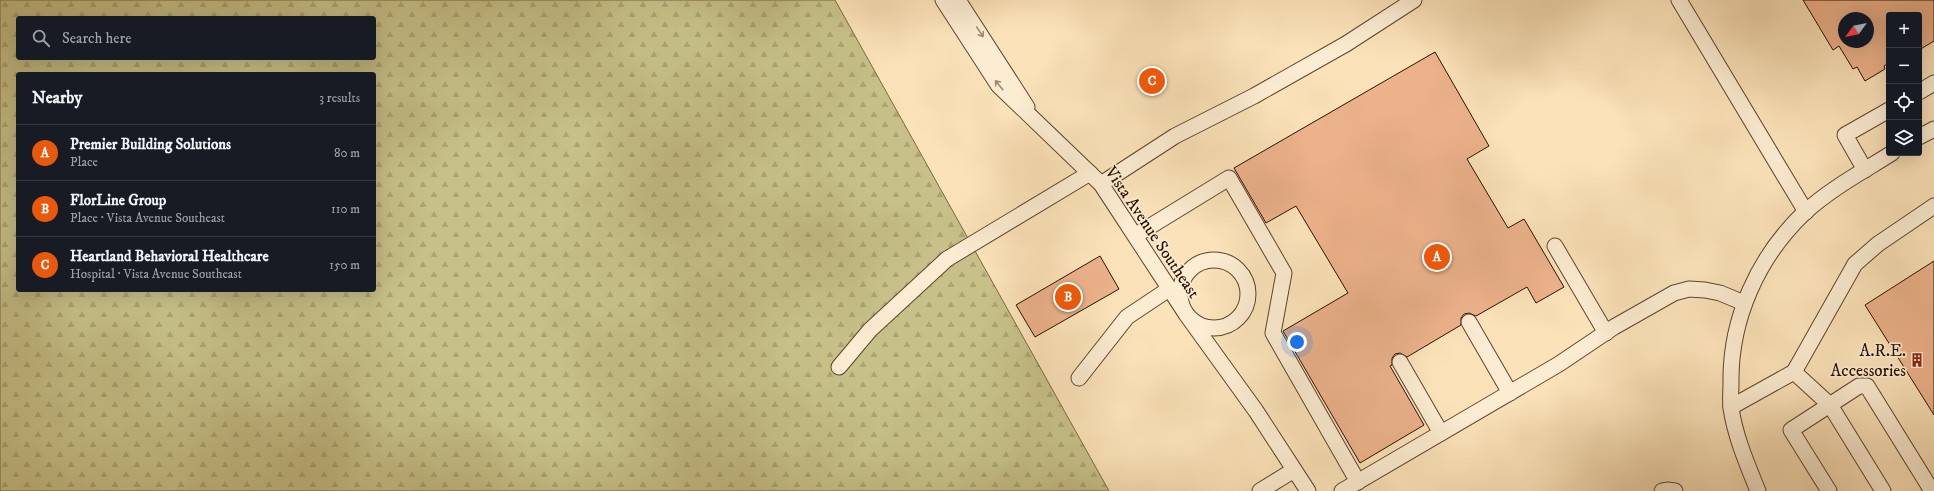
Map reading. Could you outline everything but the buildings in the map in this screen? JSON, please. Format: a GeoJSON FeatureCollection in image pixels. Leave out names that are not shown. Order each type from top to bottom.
{"type":"FeatureCollection","features":[{"type":"Feature","properties":{"kind":"street","name":"Vista Avenue Southeast"},"geometry":{"type":"LineString","coordinates":[[943,0],[998,85],[1101,184],[1136,235],[1169,289],[1256,412],[1308,491]]}},
{"type":"Feature","properties":{"kind":"street","name":"Vista Avenue Southeast"},"geometry":{"type":"LineString","coordinates":[[958,0],[1037,122]]}},
{"type":"Feature","properties":{"kind":"street"},"geometry":{"type":"LineString","coordinates":[[1101,184],[1175,136],[1254,96],[1346,44],[1414,0]]}},
{"type":"Feature","properties":{"kind":"street"},"geometry":{"type":"LineString","coordinates":[[1679,0],[1806,212]]}},
{"type":"Feature","properties":{"kind":"street"},"geometry":{"type":"LineString","coordinates":[[1922,90],[1934,83]]}},
{"type":"Feature","properties":{"kind":"street"},"geometry":{"type":"LineString","coordinates":[[1865,170],[1845,135],[1886,112]]}},
{"type":"Feature","properties":{"kind":"street"},"geometry":{"type":"LineString","coordinates":[[1922,135],[1934,129]]}},
{"type":"Feature","properties":{"kind":"street"},"geometry":{"type":"LineString","coordinates":[[1758,491],[1742,450],[1731,406],[1733,351],[1736,331],[1744,303],[1767,257],[1791,226],[1821,199],[1887,156]]}},
{"type":"Feature","properties":{"kind":"street"},"geometry":{"type":"LineString","coordinates":[[838,368],[870,330],[947,259],[1090,173]]}},
{"type":"Feature","properties":{"kind":"street"},"geometry":{"type":"LineString","coordinates":[[1136,235],[1229,178],[1284,274],[1273,333],[1358,482]]}},
{"type":"Feature","properties":{"kind":"street"},"geometry":{"type":"LineString","coordinates":[[1731,406],[1794,372],[1855,264],[1878,244],[1934,206]]}},
{"type":"Feature","properties":{"kind":"street"},"geometry":{"type":"LineString","coordinates":[[1555,246],[1606,333]]}},
{"type":"Feature","properties":{"kind":"street","name":"Vista Avenue Southeast"},"geometry":{"type":"LineString","coordinates":[[1209,260],[1220,260],[1231,265],[1240,272],[1246,282],[1248,292],[1247,304],[1242,314],[1235,321],[1225,327],[1203,327],[1193,322],[1186,314],[1181,303],[1180,292],[1182,281],[1188,271],[1198,264],[1209,260]]}},
{"type":"Feature","properties":{"kind":"street"},"geometry":{"type":"LineString","coordinates":[[1079,378],[1126,317],[1169,289]]}},
{"type":"Feature","properties":{"kind":"street"},"geometry":{"type":"LineString","coordinates":[[1342,491],[1560,364],[1606,333],[1660,300],[1681,291],[1697,289],[1712,291],[1744,303]]}},
{"type":"Feature","properties":{"kind":"street"},"geometry":{"type":"LineString","coordinates":[[1469,322],[1510,393]]}},
{"type":"Feature","properties":{"kind":"street"},"geometry":{"type":"LineString","coordinates":[[1400,362],[1441,434]]}},
{"type":"Feature","properties":{"kind":"street"},"geometry":{"type":"LineString","coordinates":[[1794,372],[1830,405],[1883,491]]}},
{"type":"Feature","properties":{"kind":"street"},"geometry":{"type":"LineString","coordinates":[[1829,491],[1791,430],[1859,386],[1867,386],[1932,491]]}},
{"type":"Feature","properties":{"kind":"street"},"geometry":{"type":"LineString","coordinates":[[1260,491],[1294,470]]}},
{"type":"Feature","properties":{"kind":"street"},"geometry":{"type":"LineString","coordinates":[[1662,491],[1675,491]]}},
{"type":"Feature","properties":{"kind":"green space"},"geometry":{"type":"Polygon","coordinates":[[[0,0],[835,0],[1109,491],[0,491],[0,0]]]}},
{"type":"Feature","properties":{"kind":"place","name":"Heartland Behavioral Healthcare"},"geometry":{"type":"Point","coordinates":[1152,81]}},
{"type":"Feature","properties":{"kind":"place","name":"Premier Building Solutions"},"geometry":{"type":"Point","coordinates":[1437,257]}},
{"type":"Feature","properties":{"kind":"place","name":"FlorLine Group"},"geometry":{"type":"Point","coordinates":[1068,297]}},
{"type":"Feature","properties":{"kind":"place","name":"A.R.E. Accessories"},"geometry":{"type":"Point","coordinates":[1917,360]}}]}
